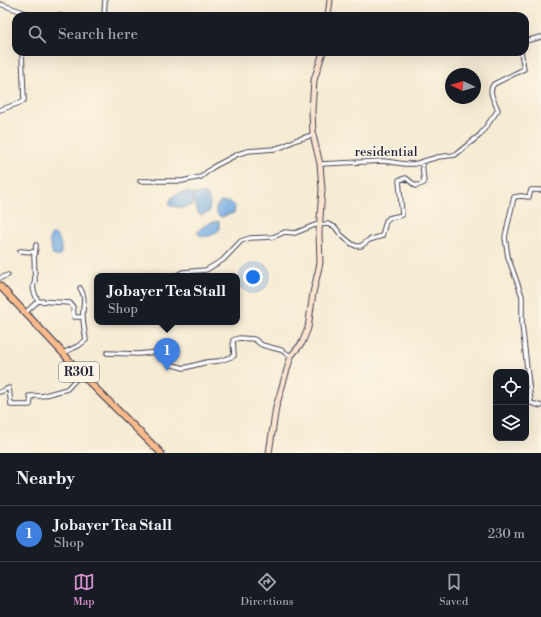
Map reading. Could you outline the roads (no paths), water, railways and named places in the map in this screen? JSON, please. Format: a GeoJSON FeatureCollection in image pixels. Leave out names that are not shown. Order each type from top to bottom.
{"type":"FeatureCollection","features":[{"type":"Feature","properties":{"kind":"main road","name":"R301"},"geometry":{"type":"LineString","coordinates":[[0,286],[81,374],[162,453]]}},
{"type":"Feature","properties":{"kind":"street"},"geometry":{"type":"LineString","coordinates":[[104,12],[105,0]]}},
{"type":"Feature","properties":{"kind":"street"},"geometry":{"type":"LineString","coordinates":[[328,12],[330,0]]}},
{"type":"Feature","properties":{"kind":"street"},"geometry":{"type":"LineString","coordinates":[[0,4],[23,12]]}},
{"type":"Feature","properties":{"kind":"street"},"geometry":{"type":"LineString","coordinates":[[529,40],[541,37]]}},
{"type":"Feature","properties":{"kind":"street"},"geometry":{"type":"LineString","coordinates":[[0,110],[24,100],[22,56]]}},
{"type":"Feature","properties":{"kind":"street"},"geometry":{"type":"LineString","coordinates":[[269,453],[276,408],[291,356],[302,343],[308,328],[313,293],[320,263],[322,189],[320,164],[313,135],[312,112],[314,80],[322,56]]}},
{"type":"Feature","properties":{"kind":"street","name":"residential"},"geometry":{"type":"LineString","coordinates":[[320,164],[384,161],[405,164],[455,155],[480,135],[498,110],[490,92],[491,87],[524,69],[522,56]]}},
{"type":"Feature","properties":{"kind":"street"},"geometry":{"type":"LineString","coordinates":[[140,182],[182,181],[201,177],[213,167],[238,154],[248,151],[274,149],[313,135]]}},
{"type":"Feature","properties":{"kind":"street"},"geometry":{"type":"LineString","coordinates":[[181,273],[206,270],[223,260],[241,241],[250,238],[273,237],[281,234],[295,233],[310,226],[328,224],[334,227],[352,244],[361,246],[369,240],[382,236],[386,221],[389,218],[402,215],[399,180],[406,178],[416,186],[424,183],[422,162]]}},
{"type":"Feature","properties":{"kind":"street"},"geometry":{"type":"LineString","coordinates":[[541,190],[531,190],[529,197],[514,197],[505,237],[508,257],[522,296],[522,324],[531,403],[541,406]]}},
{"type":"Feature","properties":{"kind":"street"},"geometry":{"type":"LineString","coordinates":[[36,245],[35,281],[33,284],[33,289],[38,301]]}},
{"type":"Feature","properties":{"kind":"street"},"geometry":{"type":"LineString","coordinates":[[20,251],[33,252],[35,256]]}},
{"type":"Feature","properties":{"kind":"street"},"geometry":{"type":"LineString","coordinates":[[0,278],[8,275]]}},
{"type":"Feature","properties":{"kind":"street"},"geometry":{"type":"LineString","coordinates":[[63,353],[78,346],[86,340],[82,317],[84,304],[83,293],[80,288]]}},
{"type":"Feature","properties":{"kind":"street"},"geometry":{"type":"LineString","coordinates":[[25,313],[38,301],[70,303],[73,307],[74,317],[82,317]]}},
{"type":"Feature","properties":{"kind":"street"},"geometry":{"type":"LineString","coordinates":[[107,353],[138,354],[169,351],[169,364],[184,368],[207,362],[219,361],[234,356],[233,340],[238,338],[254,340],[262,345],[281,350],[291,356]]}},
{"type":"Feature","properties":{"kind":"street"},"geometry":{"type":"LineString","coordinates":[[0,392],[9,388],[11,405],[30,405],[30,397],[67,390],[81,374]]}},
{"type":"Feature","properties":{"kind":"water"},"geometry":{"type":"Polygon","coordinates":[[[184,192],[190,192],[193,196],[194,194],[201,193],[207,195],[210,202],[209,212],[202,215],[198,213],[193,197],[193,205],[182,208],[170,206],[171,198],[184,192]]]}},
{"type":"Feature","properties":{"kind":"water"},"geometry":{"type":"Polygon","coordinates":[[[221,202],[229,202],[232,204],[235,207],[234,213],[221,217],[219,216],[216,212],[216,208],[221,202]]]}},
{"type":"Feature","properties":{"kind":"water"},"geometry":{"type":"Polygon","coordinates":[[[219,221],[219,230],[214,234],[205,237],[197,233],[206,225],[219,221]]]}},
{"type":"Feature","properties":{"kind":"water"},"geometry":{"type":"Polygon","coordinates":[[[53,234],[59,239],[61,245],[61,254],[58,257],[53,255],[49,241],[53,234]]]}},
{"type":"Feature","properties":{"kind":"place","name":"Jobayer Tea Stall"},"geometry":{"type":"Point","coordinates":[167,371]}}]}
